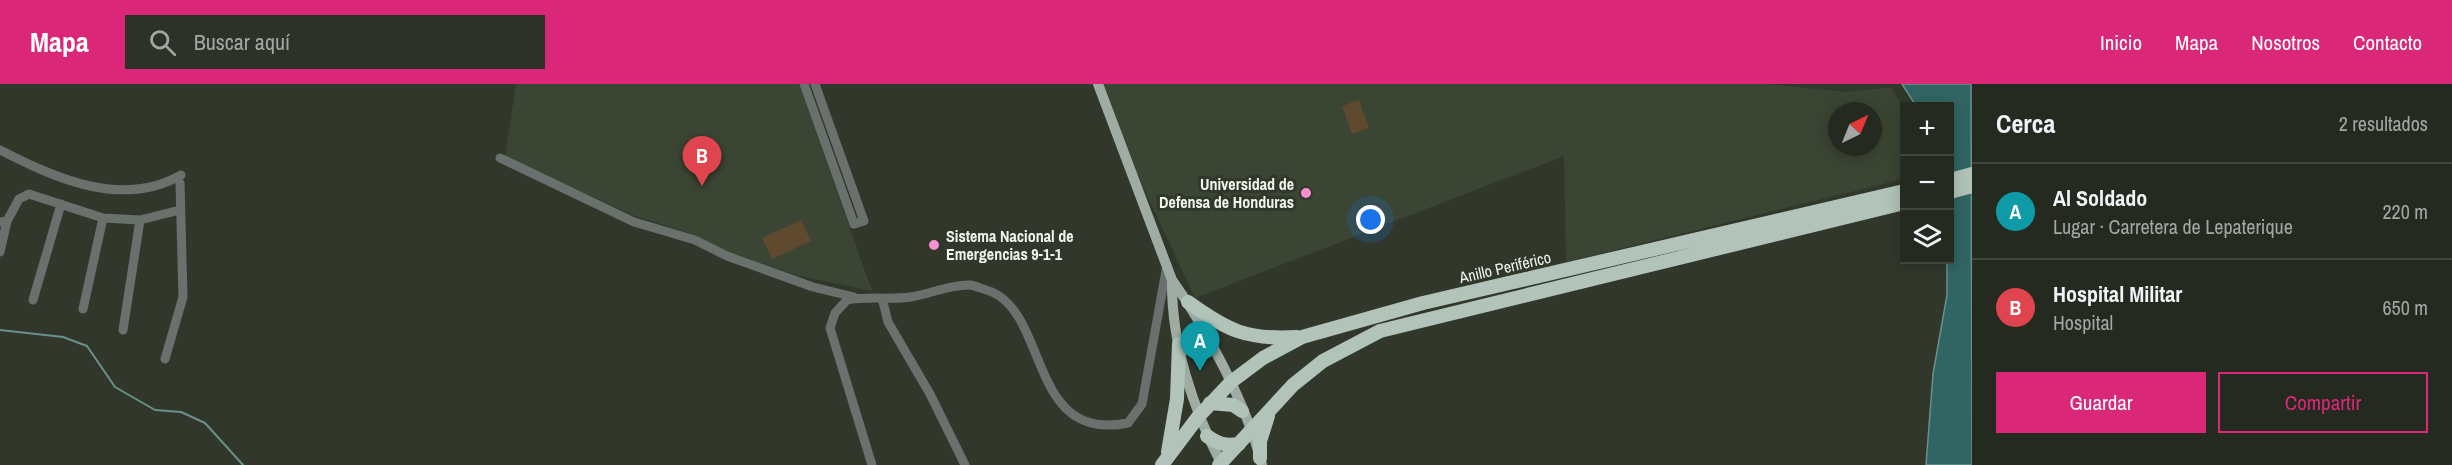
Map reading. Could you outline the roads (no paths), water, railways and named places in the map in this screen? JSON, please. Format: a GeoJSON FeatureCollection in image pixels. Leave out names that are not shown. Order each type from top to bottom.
{"type":"FeatureCollection","features":[{"type":"Feature","properties":{"kind":"highway"},"geometry":{"type":"LineString","coordinates":[[1954,179],[1972,174]]}},
{"type":"Feature","properties":{"kind":"highway"},"geometry":{"type":"LineString","coordinates":[[1954,191],[1972,186]]}},
{"type":"Feature","properties":{"kind":"highway","name":"Anillo Periférico"},"geometry":{"type":"LineString","coordinates":[[1164,461],[1198,417],[1231,382],[1263,358],[1302,337],[1413,306],[1899,198]]}},
{"type":"Feature","properties":{"kind":"highway","name":"Anillo Periférico"},"geometry":{"type":"LineString","coordinates":[[1220,464],[1293,386],[1323,361],[1380,331],[1899,198]]}},
{"type":"Feature","properties":{"kind":"highway"},"geometry":{"type":"LineString","coordinates":[[1188,302],[1208,317],[1236,331],[1263,339],[1302,337]]}},
{"type":"Feature","properties":{"kind":"highway"},"geometry":{"type":"LineString","coordinates":[[1164,461],[1177,399],[1179,344]]}},
{"type":"Feature","properties":{"kind":"highway"},"geometry":{"type":"LineString","coordinates":[[1210,403],[1222,402],[1242,411]]}},
{"type":"Feature","properties":{"kind":"highway"},"geometry":{"type":"LineString","coordinates":[[1261,461],[1262,432],[1274,406]]}},
{"type":"Feature","properties":{"kind":"highway"},"geometry":{"type":"LineString","coordinates":[[1207,436],[1216,443],[1228,446],[1239,444]]}},
{"type":"Feature","properties":{"kind":"main road"},"geometry":{"type":"LineString","coordinates":[[1098,84],[1172,280],[1188,302],[1231,382],[1261,461]]}},
{"type":"Feature","properties":{"kind":"main road"},"geometry":{"type":"LineString","coordinates":[[1172,280],[1172,301],[1179,344],[1198,417],[1220,464]]}},
{"type":"Feature","properties":{"kind":"street"},"geometry":{"type":"LineString","coordinates":[[804,84],[854,224],[864,220],[815,84]]}},
{"type":"Feature","properties":{"kind":"street"},"geometry":{"type":"LineString","coordinates":[[0,150],[68,180],[120,192],[180,179],[183,297],[165,359]]}},
{"type":"Feature","properties":{"kind":"street"},"geometry":{"type":"LineString","coordinates":[[500,158],[634,222],[695,240],[727,256],[813,287],[860,298]]}},
{"type":"Feature","properties":{"kind":"street"},"geometry":{"type":"LineString","coordinates":[[0,252],[4,221],[19,199],[29,194],[103,218],[140,220],[180,210]]}},
{"type":"Feature","properties":{"kind":"street"},"geometry":{"type":"LineString","coordinates":[[33,300],[61,204]]}},
{"type":"Feature","properties":{"kind":"street"},"geometry":{"type":"LineString","coordinates":[[83,309],[103,218]]}},
{"type":"Feature","properties":{"kind":"street"},"geometry":{"type":"LineString","coordinates":[[123,330],[140,220]]}},
{"type":"Feature","properties":{"kind":"street"},"geometry":{"type":"LineString","coordinates":[[872,465],[830,328],[832,318],[847,300],[910,297],[972,285],[994,293],[1016,314],[1064,409],[1092,422],[1118,425],[1128,423],[1142,404],[1167,265]]}},
{"type":"Feature","properties":{"kind":"street"},"geometry":{"type":"LineString","coordinates":[[860,298],[838,316],[835,327],[879,465]]}},
{"type":"Feature","properties":{"kind":"street"},"geometry":{"type":"LineString","coordinates":[[882,298],[888,322],[930,394],[965,465]]}},
{"type":"Feature","properties":{"kind":"water"},"geometry":{"type":"Polygon","coordinates":[[[1902,84],[1971,84],[1972,465],[1926,465],[1933,374],[1947,295],[1947,264],[1954,264],[1954,102],[1913,102],[1902,84]]]}},
{"type":"Feature","properties":{"kind":"waterway"},"geometry":{"type":"LineString","coordinates":[[0,330],[63,337],[87,346],[115,387],[155,410],[181,412],[205,423],[243,465]]}},
{"type":"Feature","properties":{"kind":"place","name":"Hospital Militar"},"geometry":{"type":"Point","coordinates":[702,186]}},
{"type":"Feature","properties":{"kind":"place","name":"Universidad de Defensa de Honduras"},"geometry":{"type":"Point","coordinates":[1306,193]}},
{"type":"Feature","properties":{"kind":"place","name":"Sistema Nacional de Emergencias 9-1-1"},"geometry":{"type":"Point","coordinates":[934,245]}},
{"type":"Feature","properties":{"kind":"place","name":"Al Soldado"},"geometry":{"type":"Point","coordinates":[1200,371]}}]}
